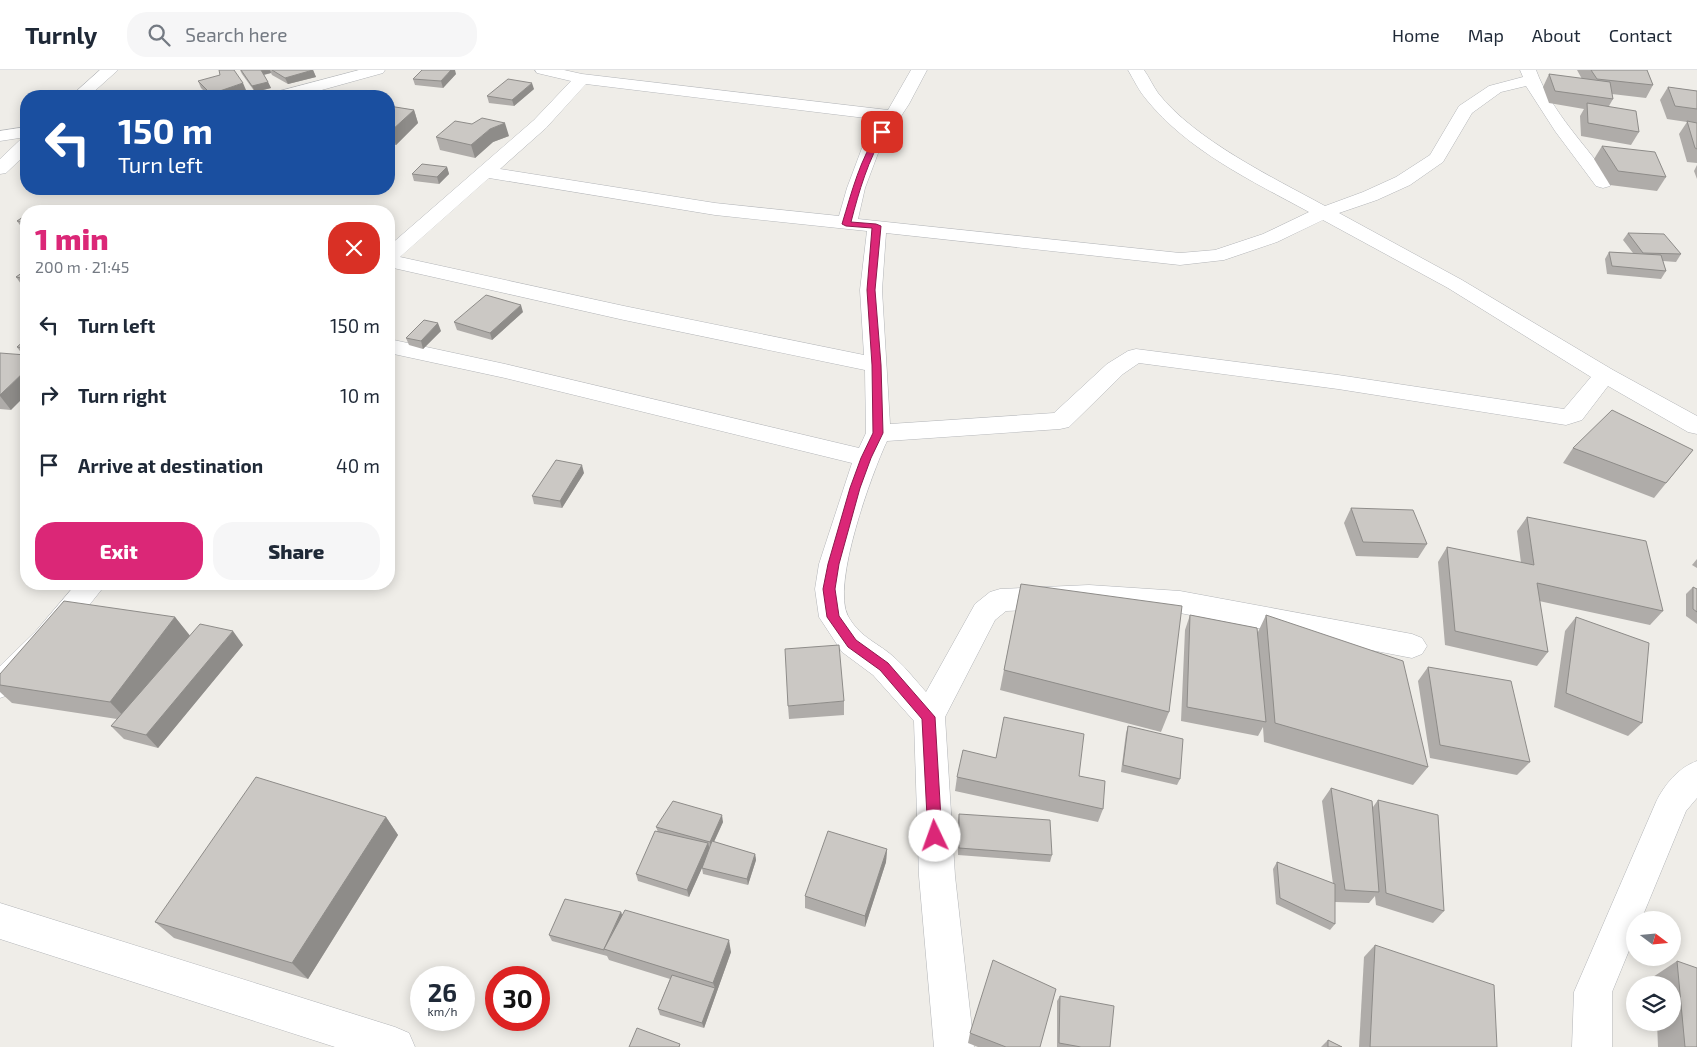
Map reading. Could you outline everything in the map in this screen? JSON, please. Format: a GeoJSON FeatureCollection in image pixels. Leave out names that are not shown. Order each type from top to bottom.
{"type":"FeatureCollection","features":[{"type":"Feature","properties":{"kind":"street"},"geometry":{"type":"LineString","coordinates":[[86,90],[110,70]]}},
{"type":"Feature","properties":{"kind":"street"},"geometry":{"type":"LineString","coordinates":[[304,90],[378,70]]}},
{"type":"Feature","properties":{"kind":"street"},"geometry":{"type":"LineString","coordinates":[[543,70],[582,79],[892,116]]}},
{"type":"Feature","properties":{"kind":"street"},"geometry":{"type":"LineString","coordinates":[[846,224],[856,188],[871,148],[901,104],[919,70]]}},
{"type":"Feature","properties":{"kind":"street"},"geometry":{"type":"LineString","coordinates":[[1136,70],[1152,96],[1174,118],[1204,143],[1249,172],[1455,284],[1605,375],[1697,426]]}},
{"type":"Feature","properties":{"kind":"street"},"geometry":{"type":"LineString","coordinates":[[485,172],[715,209],[1180,259],[1217,256],[1270,238],[1325,212],[1403,182],[1437,158],[1465,110],[1495,89],[1529,75],[1550,112],[1602,182]]}},
{"type":"Feature","properties":{"kind":"street"},"geometry":{"type":"LineString","coordinates":[[395,251],[540,124],[582,79]]}},
{"type":"Feature","properties":{"kind":"street"},"geometry":{"type":"LineString","coordinates":[[0,136],[20,133]]}},
{"type":"Feature","properties":{"kind":"street"},"geometry":{"type":"LineString","coordinates":[[6,174],[20,153]]}},
{"type":"Feature","properties":{"kind":"street"},"geometry":{"type":"LineString","coordinates":[[876,226],[871,290],[876,365],[872,445],[855,488],[829,589],[833,617],[852,644],[884,666],[929,717]]}},
{"type":"Feature","properties":{"kind":"street"},"geometry":{"type":"LineString","coordinates":[[395,263],[876,365]]}},
{"type":"Feature","properties":{"kind":"street"},"geometry":{"type":"LineString","coordinates":[[395,347],[872,445],[1060,421],[1072,413],[1124,361],[1136,356],[1338,382],[1566,417],[1573,414],[1605,375]]}},
{"type":"Feature","properties":{"kind":"street"},"geometry":{"type":"LineString","coordinates":[[0,685],[45,640],[87,590]]}},
{"type":"Feature","properties":{"kind":"street"},"geometry":{"type":"LineString","coordinates":[[954,1047],[937,876],[929,717],[985,612],[1000,600],[1089,596],[1180,602],[1412,646]]}},
{"type":"Feature","properties":{"kind":"street"},"geometry":{"type":"LineString","coordinates":[[1592,1047],[1593,992],[1673,802],[1697,775]]}},
{"type":"Feature","properties":{"kind":"street"},"geometry":{"type":"LineString","coordinates":[[0,921],[395,1047]]}},
{"type":"Feature","properties":{"kind":"building"},"geometry":{"type":"Polygon","coordinates":[[[219,70],[234,70],[243,83],[223,90],[207,90],[198,81],[220,75],[219,70]]]}},
{"type":"Feature","properties":{"kind":"building"},"geometry":{"type":"Polygon","coordinates":[[[241,70],[261,70],[268,82],[252,86],[241,70]]]}},
{"type":"Feature","properties":{"kind":"building"},"geometry":{"type":"Polygon","coordinates":[[[272,70],[313,70],[285,78],[272,70]]]}},
{"type":"Feature","properties":{"kind":"building"},"geometry":{"type":"Polygon","coordinates":[[[422,70],[451,70],[441,81],[413,79],[422,70]]]}},
{"type":"Feature","properties":{"kind":"building"},"geometry":{"type":"Polygon","coordinates":[[[1591,70],[1647,70],[1653,85],[1597,79],[1591,70]]]}},
{"type":"Feature","properties":{"kind":"building"},"geometry":{"type":"Polygon","coordinates":[[[1549,74],[1610,82],[1613,99],[1555,91],[1549,74]]]}},
{"type":"Feature","properties":{"kind":"building"},"geometry":{"type":"Polygon","coordinates":[[[508,79],[532,83],[512,100],[487,96],[508,79]]]}},
{"type":"Feature","properties":{"kind":"building"},"geometry":{"type":"Polygon","coordinates":[[[1668,87],[1697,91],[1697,109],[1675,106],[1668,87]]]}},
{"type":"Feature","properties":{"kind":"building"},"geometry":{"type":"Polygon","coordinates":[[[1587,103],[1636,111],[1639,132],[1588,123],[1587,103]]]}},
{"type":"Feature","properties":{"kind":"building"},"geometry":{"type":"Polygon","coordinates":[[[395,107],[414,110],[395,127],[395,107]]]}},
{"type":"Feature","properties":{"kind":"building"},"geometry":{"type":"Polygon","coordinates":[[[482,118],[505,123],[490,129],[471,145],[436,137],[455,121],[472,124],[482,118]]]}},
{"type":"Feature","properties":{"kind":"building"},"geometry":{"type":"Polygon","coordinates":[[[1687,121],[1697,123],[1697,149],[1695,148],[1687,121]]]}},
{"type":"Feature","properties":{"kind":"building"},"geometry":{"type":"Polygon","coordinates":[[[1602,146],[1655,152],[1666,177],[1618,171],[1602,146]]]}},
{"type":"Feature","properties":{"kind":"building"},"geometry":{"type":"Polygon","coordinates":[[[422,164],[447,167],[437,177],[412,174],[422,164]]]}},
{"type":"Feature","properties":{"kind":"building"},"geometry":{"type":"Polygon","coordinates":[[[1628,233],[1664,234],[1681,254],[1643,253],[1628,233]]]}},
{"type":"Feature","properties":{"kind":"building"},"geometry":{"type":"Polygon","coordinates":[[[1609,252],[1661,255],[1666,271],[1612,266],[1609,252]]]}},
{"type":"Feature","properties":{"kind":"building"},"geometry":{"type":"Polygon","coordinates":[[[486,295],[521,305],[490,333],[454,322],[486,295]]]}},
{"type":"Feature","properties":{"kind":"building"},"geometry":{"type":"Polygon","coordinates":[[[424,320],[438,323],[421,341],[406,338],[424,320]]]}},
{"type":"Feature","properties":{"kind":"building"},"geometry":{"type":"Polygon","coordinates":[[[0,353],[20,355],[20,376],[0,395],[0,353]]]}},
{"type":"Feature","properties":{"kind":"building"},"geometry":{"type":"Polygon","coordinates":[[[1612,410],[1693,450],[1666,483],[1573,448],[1612,410]]]}},
{"type":"Feature","properties":{"kind":"building"},"geometry":{"type":"Polygon","coordinates":[[[556,460],[582,465],[560,501],[532,496],[556,460]]]}},
{"type":"Feature","properties":{"kind":"building"},"geometry":{"type":"Polygon","coordinates":[[[1351,508],[1413,510],[1427,544],[1363,542],[1351,508]]]}},
{"type":"Feature","properties":{"kind":"building"},"geometry":{"type":"Polygon","coordinates":[[[1527,517],[1646,541],[1663,611],[1537,583],[1548,652],[1455,631],[1447,547],[1534,565],[1527,517]]]}},
{"type":"Feature","properties":{"kind":"building"},"geometry":{"type":"Polygon","coordinates":[[[1021,584],[1182,606],[1169,712],[1004,670],[1021,584]]]}},
{"type":"Feature","properties":{"kind":"building"},"geometry":{"type":"Polygon","coordinates":[[[1693,587],[1697,589],[1697,612],[1693,609],[1693,587]]]}},
{"type":"Feature","properties":{"kind":"building"},"geometry":{"type":"Polygon","coordinates":[[[64,601],[175,617],[110,702],[0,685],[0,674],[64,601]]]}},
{"type":"Feature","properties":{"kind":"building"},"geometry":{"type":"Polygon","coordinates":[[[1190,615],[1257,628],[1266,722],[1187,707],[1190,615]]]}},
{"type":"Feature","properties":{"kind":"building"},"geometry":{"type":"Polygon","coordinates":[[[1266,615],[1403,661],[1428,767],[1275,723],[1266,615]]]}},
{"type":"Feature","properties":{"kind":"building"},"geometry":{"type":"Polygon","coordinates":[[[1576,617],[1649,643],[1642,723],[1566,693],[1576,617]]]}},
{"type":"Feature","properties":{"kind":"building"},"geometry":{"type":"Polygon","coordinates":[[[200,624],[233,631],[146,735],[111,726],[200,624]]]}},
{"type":"Feature","properties":{"kind":"building"},"geometry":{"type":"Polygon","coordinates":[[[839,645],[844,701],[788,706],[785,649],[839,645]]]}},
{"type":"Feature","properties":{"kind":"building"},"geometry":{"type":"Polygon","coordinates":[[[1428,667],[1511,681],[1530,762],[1440,745],[1428,667]]]}},
{"type":"Feature","properties":{"kind":"building"},"geometry":{"type":"Polygon","coordinates":[[[1004,717],[1084,734],[1079,776],[1105,781],[1103,809],[957,777],[963,750],[996,758],[1004,717]]]}},
{"type":"Feature","properties":{"kind":"building"},"geometry":{"type":"Polygon","coordinates":[[[1128,726],[1183,739],[1180,779],[1123,765],[1128,726]]]}},
{"type":"Feature","properties":{"kind":"building"},"geometry":{"type":"Polygon","coordinates":[[[256,777],[386,817],[292,963],[155,922],[256,777]]]}},
{"type":"Feature","properties":{"kind":"building"},"geometry":{"type":"Polygon","coordinates":[[[1331,788],[1372,801],[1379,892],[1345,890],[1331,788]]]}},
{"type":"Feature","properties":{"kind":"building"},"geometry":{"type":"Polygon","coordinates":[[[1378,800],[1438,815],[1444,911],[1386,893],[1378,800]]]}},
{"type":"Feature","properties":{"kind":"building"},"geometry":{"type":"Polygon","coordinates":[[[673,801],[722,815],[710,842],[656,827],[673,801]]]}},
{"type":"Feature","properties":{"kind":"building"},"geometry":{"type":"Polygon","coordinates":[[[959,814],[1050,820],[1052,855],[959,848],[959,814]]]}},
{"type":"Feature","properties":{"kind":"building"},"geometry":{"type":"Polygon","coordinates":[[[655,831],[708,843],[687,890],[636,874],[655,831]]]}},
{"type":"Feature","properties":{"kind":"building"},"geometry":{"type":"Polygon","coordinates":[[[828,831],[887,849],[865,916],[805,896],[828,831]]]}},
{"type":"Feature","properties":{"kind":"building"},"geometry":{"type":"Polygon","coordinates":[[[712,841],[755,854],[747,879],[702,868],[712,841]]]}},
{"type":"Feature","properties":{"kind":"building"},"geometry":{"type":"Polygon","coordinates":[[[1277,862],[1335,884],[1335,924],[1280,898],[1277,862]]]}},
{"type":"Feature","properties":{"kind":"building"},"geometry":{"type":"Polygon","coordinates":[[[565,899],[621,912],[604,950],[549,935],[565,899]]]}},
{"type":"Feature","properties":{"kind":"building"},"geometry":{"type":"Polygon","coordinates":[[[625,910],[729,940],[713,983],[604,949],[625,910]]]}},
{"type":"Feature","properties":{"kind":"building"},"geometry":{"type":"Polygon","coordinates":[[[1375,945],[1494,985],[1497,1047],[1370,1047],[1375,945]]]}},
{"type":"Feature","properties":{"kind":"building"},"geometry":{"type":"Polygon","coordinates":[[[993,960],[1056,989],[1040,1047],[1006,1047],[970,1033],[993,960]]]}},
{"type":"Feature","properties":{"kind":"building"},"geometry":{"type":"Polygon","coordinates":[[[1681,962],[1697,968],[1697,1047],[1685,1047],[1681,1004],[1681,976],[1678,976],[1677,966],[1681,966],[1681,962]]]}},
{"type":"Feature","properties":{"kind":"building"},"geometry":{"type":"Polygon","coordinates":[[[672,975],[715,988],[702,1023],[658,1009],[672,975]]]}},
{"type":"Feature","properties":{"kind":"building"},"geometry":{"type":"Polygon","coordinates":[[[1060,996],[1114,1006],[1110,1047],[1081,1047],[1059,1043],[1060,996]]]}},
{"type":"Feature","properties":{"kind":"building"},"geometry":{"type":"Polygon","coordinates":[[[637,1028],[680,1044],[679,1047],[629,1047],[637,1028]]]}},
{"type":"Feature","properties":{"kind":"building"},"geometry":{"type":"Polygon","coordinates":[[[1328,1040],[1342,1047],[1328,1047],[1328,1040]]]}},
{"type":"Feature","properties":{"kind":"route"},"geometry":{"type":"LineString","coordinates":[[882,132],[871,148],[856,188],[846,224],[876,226],[871,290],[878,433],[855,488],[829,589],[833,617],[852,644],[884,666],[929,717],[935,836]]}}]}
